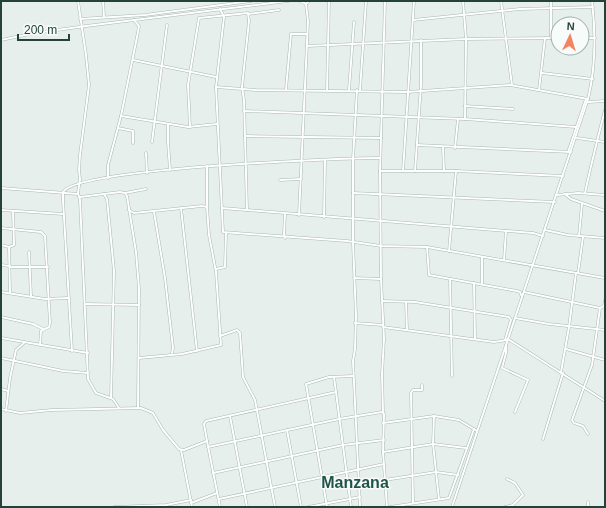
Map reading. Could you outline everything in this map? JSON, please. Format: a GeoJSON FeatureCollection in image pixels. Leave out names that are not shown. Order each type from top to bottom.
{"type":"FeatureCollection","features":[{"type":"Feature","properties":{"kind":"street"},"geometry":{"type":"LineString","coordinates":[[78,1],[89,85],[80,155],[79,195],[86,304],[89,383],[98,395],[111,398],[119,408]]}},
{"type":"Feature","properties":{"kind":"street"},"geometry":{"type":"LineString","coordinates":[[104,1],[104,17]]}},
{"type":"Feature","properties":{"kind":"street"},"geometry":{"type":"LineString","coordinates":[[80,19],[146,15],[233,2],[251,1]]}},
{"type":"Feature","properties":{"kind":"street"},"geometry":{"type":"LineString","coordinates":[[1,40],[82,27],[288,1]]}},
{"type":"Feature","properties":{"kind":"street"},"geometry":{"type":"LineString","coordinates":[[300,1],[306,4]]}},
{"type":"Feature","properties":{"kind":"street"},"geometry":{"type":"LineString","coordinates":[[306,4],[309,1]]}},
{"type":"Feature","properties":{"kind":"street"},"geometry":{"type":"LineString","coordinates":[[327,90],[329,1]]}},
{"type":"Feature","properties":{"kind":"street"},"geometry":{"type":"LineString","coordinates":[[360,507],[354,376],[355,323],[353,159],[366,1]]}},
{"type":"Feature","properties":{"kind":"street"},"geometry":{"type":"LineString","coordinates":[[385,1],[380,158],[380,222],[383,326],[383,452],[389,507],[449,498],[474,429]]}},
{"type":"Feature","properties":{"kind":"street"},"geometry":{"type":"LineString","coordinates":[[403,171],[414,1]]}},
{"type":"Feature","properties":{"kind":"street"},"geometry":{"type":"LineString","coordinates":[[463,1],[466,38],[465,119]]}},
{"type":"Feature","properties":{"kind":"street"},"geometry":{"type":"LineString","coordinates":[[501,1],[512,85]]}},
{"type":"Feature","properties":{"kind":"street"},"geometry":{"type":"LineString","coordinates":[[551,1],[551,16]]}},
{"type":"Feature","properties":{"kind":"street"},"geometry":{"type":"LineString","coordinates":[[570,152],[576,138],[593,79],[595,38],[592,1]]}},
{"type":"Feature","properties":{"kind":"street"},"geometry":{"type":"LineString","coordinates":[[299,215],[307,46],[308,14],[306,4]]}},
{"type":"Feature","properties":{"kind":"street"},"geometry":{"type":"LineString","coordinates":[[413,20],[502,11],[593,7]]}},
{"type":"Feature","properties":{"kind":"street"},"geometry":{"type":"LineString","coordinates":[[215,269],[225,267],[226,233],[223,231],[216,87],[224,16],[220,9]]}},
{"type":"Feature","properties":{"kind":"street"},"geometry":{"type":"LineString","coordinates":[[190,127],[187,90],[189,72],[200,18],[279,10]]}},
{"type":"Feature","properties":{"kind":"street"},"geometry":{"type":"LineString","coordinates":[[247,210],[242,89],[249,21],[248,14]]}},
{"type":"Feature","properties":{"kind":"street"},"geometry":{"type":"LineString","coordinates":[[108,178],[108,165],[122,116],[139,27],[132,21],[131,15]]}},
{"type":"Feature","properties":{"kind":"street"},"geometry":{"type":"LineString","coordinates":[[349,90],[351,43],[354,22]]}},
{"type":"Feature","properties":{"kind":"street"},"geometry":{"type":"LineString","coordinates":[[152,142],[167,24]]}},
{"type":"Feature","properties":{"kind":"street"},"geometry":{"type":"LineString","coordinates":[[286,90],[291,34],[307,34]]}},
{"type":"Feature","properties":{"kind":"street"},"geometry":{"type":"LineString","coordinates":[[307,46],[466,38],[550,38]]}},
{"type":"Feature","properties":{"kind":"street"},"geometry":{"type":"LineString","coordinates":[[539,90],[545,38]]}},
{"type":"Feature","properties":{"kind":"street"},"geometry":{"type":"LineString","coordinates":[[590,38],[595,38]]}},
{"type":"Feature","properties":{"kind":"street"},"geometry":{"type":"LineString","coordinates":[[415,171],[420,91],[421,40]]}},
{"type":"Feature","properties":{"kind":"street"},"geometry":{"type":"LineString","coordinates":[[133,60],[216,77]]}},
{"type":"Feature","properties":{"kind":"street"},"geometry":{"type":"LineString","coordinates":[[542,73],[593,79]]}},
{"type":"Feature","properties":{"kind":"street"},"geometry":{"type":"LineString","coordinates":[[216,87],[242,89],[407,92],[512,85],[587,100],[605,101]]}},
{"type":"Feature","properties":{"kind":"street"},"geometry":{"type":"LineString","coordinates":[[507,340],[555,202],[576,127],[587,100]]}},
{"type":"Feature","properties":{"kind":"street"},"geometry":{"type":"LineString","coordinates":[[465,106],[513,109]]}},
{"type":"Feature","properties":{"kind":"street"},"geometry":{"type":"LineString","coordinates":[[244,110],[304,114],[465,119],[576,127]]}},
{"type":"Feature","properties":{"kind":"street"},"geometry":{"type":"LineString","coordinates":[[586,193],[593,153],[598,141],[605,110]]}},
{"type":"Feature","properties":{"kind":"street"},"geometry":{"type":"LineString","coordinates":[[122,116],[190,127],[217,124]]}},
{"type":"Feature","properties":{"kind":"street"},"geometry":{"type":"LineString","coordinates":[[455,148],[458,119]]}},
{"type":"Feature","properties":{"kind":"street"},"geometry":{"type":"LineString","coordinates":[[168,124],[170,170]]}},
{"type":"Feature","properties":{"kind":"street"},"geometry":{"type":"LineString","coordinates":[[118,128],[133,131],[133,143]]}},
{"type":"Feature","properties":{"kind":"street"},"geometry":{"type":"LineString","coordinates":[[245,136],[381,138]]}},
{"type":"Feature","properties":{"kind":"street"},"geometry":{"type":"LineString","coordinates":[[576,138],[605,142]]}},
{"type":"Feature","properties":{"kind":"street"},"geometry":{"type":"LineString","coordinates":[[417,145],[455,148],[570,152]]}},
{"type":"Feature","properties":{"kind":"street"},"geometry":{"type":"LineString","coordinates":[[443,147],[444,170]]}},
{"type":"Feature","properties":{"kind":"street"},"geometry":{"type":"LineString","coordinates":[[146,153],[148,173]]}},
{"type":"Feature","properties":{"kind":"street"},"geometry":{"type":"LineString","coordinates":[[72,351],[63,214],[63,192],[68,187],[80,183],[108,178],[207,166],[380,158]]}},
{"type":"Feature","properties":{"kind":"street"},"geometry":{"type":"LineString","coordinates":[[324,217],[325,160]]}},
{"type":"Feature","properties":{"kind":"street"},"geometry":{"type":"LineString","coordinates":[[139,358],[197,351],[221,345],[215,269],[209,238],[206,206],[207,166]]}},
{"type":"Feature","properties":{"kind":"street"},"geometry":{"type":"LineString","coordinates":[[380,170],[444,170],[563,176]]}},
{"type":"Feature","properties":{"kind":"street"},"geometry":{"type":"LineString","coordinates":[[449,252],[456,171]]}},
{"type":"Feature","properties":{"kind":"street"},"geometry":{"type":"LineString","coordinates":[[280,180],[301,179]]}},
{"type":"Feature","properties":{"kind":"street"},"geometry":{"type":"LineString","coordinates":[[1,188],[63,192],[79,195],[125,193],[146,189]]}},
{"type":"Feature","properties":{"kind":"street"},"geometry":{"type":"LineString","coordinates":[[125,193],[137,254],[139,305],[138,407]]}},
{"type":"Feature","properties":{"kind":"street"},"geometry":{"type":"LineString","coordinates":[[353,193],[555,202]]}},
{"type":"Feature","properties":{"kind":"street"},"geometry":{"type":"LineString","coordinates":[[557,195],[586,193],[605,195]]}},
{"type":"Feature","properties":{"kind":"street"},"geometry":{"type":"LineString","coordinates":[[103,194],[107,199],[114,265],[111,398]]}},
{"type":"Feature","properties":{"kind":"street"},"geometry":{"type":"LineString","coordinates":[[565,194],[582,203],[605,211]]}},
{"type":"Feature","properties":{"kind":"street"},"geometry":{"type":"LineString","coordinates":[[579,236],[582,203]]}},
{"type":"Feature","properties":{"kind":"street"},"geometry":{"type":"LineString","coordinates":[[129,210],[134,213],[154,212],[206,206]]}},
{"type":"Feature","properties":{"kind":"street"},"geometry":{"type":"LineString","coordinates":[[181,208],[197,351]]}},
{"type":"Feature","properties":{"kind":"street"},"geometry":{"type":"LineString","coordinates":[[222,208],[380,222],[535,233],[543,236]]}},
{"type":"Feature","properties":{"kind":"street"},"geometry":{"type":"LineString","coordinates":[[1,210],[63,214]]}},
{"type":"Feature","properties":{"kind":"street"},"geometry":{"type":"LineString","coordinates":[[1,245],[9,247],[14,245],[13,211]]}},
{"type":"Feature","properties":{"kind":"street"},"geometry":{"type":"LineString","coordinates":[[154,212],[167,293],[173,348],[173,352],[170,354]]}},
{"type":"Feature","properties":{"kind":"street"},"geometry":{"type":"LineString","coordinates":[[285,214],[285,238]]}},
{"type":"Feature","properties":{"kind":"street"},"geometry":{"type":"LineString","coordinates":[[1,228],[44,234],[48,267],[50,325],[43,329],[40,333],[40,345]]}},
{"type":"Feature","properties":{"kind":"street"},"geometry":{"type":"LineString","coordinates":[[545,230],[558,234],[605,238]]}},
{"type":"Feature","properties":{"kind":"street"},"geometry":{"type":"LineString","coordinates":[[504,260],[506,231]]}},
{"type":"Feature","properties":{"kind":"street"},"geometry":{"type":"LineString","coordinates":[[226,233],[381,246],[427,247],[449,252],[533,264],[605,278]]}},
{"type":"Feature","properties":{"kind":"street"},"geometry":{"type":"LineString","coordinates":[[543,439],[562,373],[570,327],[572,302],[584,237]]}},
{"type":"Feature","properties":{"kind":"street"},"geometry":{"type":"LineString","coordinates":[[9,247],[10,293]]}},
{"type":"Feature","properties":{"kind":"street"},"geometry":{"type":"LineString","coordinates":[[427,247],[429,274],[519,291],[522,297]]}},
{"type":"Feature","properties":{"kind":"street"},"geometry":{"type":"LineString","coordinates":[[29,252],[31,296]]}},
{"type":"Feature","properties":{"kind":"street"},"geometry":{"type":"LineString","coordinates":[[482,257],[482,284]]}},
{"type":"Feature","properties":{"kind":"street"},"geometry":{"type":"LineString","coordinates":[[1,265],[30,268],[48,267]]}},
{"type":"Feature","properties":{"kind":"street"},"geometry":{"type":"LineString","coordinates":[[354,278],[381,279]]}},
{"type":"Feature","properties":{"kind":"street"},"geometry":{"type":"LineString","coordinates":[[450,279],[452,376]]}},
{"type":"Feature","properties":{"kind":"street"},"geometry":{"type":"LineString","coordinates":[[474,283],[475,340]]}},
{"type":"Feature","properties":{"kind":"street"},"geometry":{"type":"LineString","coordinates":[[1,292],[49,299],[68,298]]}},
{"type":"Feature","properties":{"kind":"street"},"geometry":{"type":"LineString","coordinates":[[524,292],[600,308]]}},
{"type":"Feature","properties":{"kind":"street"},"geometry":{"type":"LineString","coordinates":[[588,434],[583,426],[574,423],[572,420],[591,372],[599,329],[600,308],[604,304],[605,300]]}},
{"type":"Feature","properties":{"kind":"street"},"geometry":{"type":"LineString","coordinates":[[382,301],[406,302],[474,311],[510,318],[506,346],[452,507]]}},
{"type":"Feature","properties":{"kind":"street"},"geometry":{"type":"LineString","coordinates":[[406,302],[407,330]]}},
{"type":"Feature","properties":{"kind":"street"},"geometry":{"type":"LineString","coordinates":[[86,304],[114,306],[139,305]]}},
{"type":"Feature","properties":{"kind":"street"},"geometry":{"type":"LineString","coordinates":[[1,317],[33,324],[43,329]]}},
{"type":"Feature","properties":{"kind":"street"},"geometry":{"type":"LineString","coordinates":[[515,318],[570,327],[605,330]]}},
{"type":"Feature","properties":{"kind":"street"},"geometry":{"type":"LineString","coordinates":[[355,323],[475,340],[497,342],[507,340],[605,401]]}},
{"type":"Feature","properties":{"kind":"street"},"geometry":{"type":"LineString","coordinates":[[220,336],[237,330],[240,332],[243,377],[254,395],[275,507]]}},
{"type":"Feature","properties":{"kind":"street"},"geometry":{"type":"LineString","coordinates":[[1,338],[88,353]]}},
{"type":"Feature","properties":{"kind":"street"},"geometry":{"type":"LineString","coordinates":[[6,410],[16,350],[25,342]]}},
{"type":"Feature","properties":{"kind":"street"},"geometry":{"type":"LineString","coordinates":[[506,346],[503,369],[528,380],[515,412]]}},
{"type":"Feature","properties":{"kind":"street"},"geometry":{"type":"LineString","coordinates":[[566,349],[605,360]]}},
{"type":"Feature","properties":{"kind":"street"},"geometry":{"type":"LineString","coordinates":[[1,358],[63,370],[88,373]]}},
{"type":"Feature","properties":{"kind":"street"},"geometry":{"type":"LineString","coordinates":[[327,507],[306,383],[334,376],[354,376]]}},
{"type":"Feature","properties":{"kind":"street"},"geometry":{"type":"LineString","coordinates":[[334,376],[351,507]]}},
{"type":"Feature","properties":{"kind":"street"},"geometry":{"type":"LineString","coordinates":[[413,503],[411,392],[422,390],[422,385]]}},
{"type":"Feature","properties":{"kind":"street"},"geometry":{"type":"LineString","coordinates":[[1,389],[8,391]]}},
{"type":"Feature","properties":{"kind":"street"},"geometry":{"type":"LineString","coordinates":[[220,507],[208,447],[205,422],[336,392]]}},
{"type":"Feature","properties":{"kind":"street"},"geometry":{"type":"LineString","coordinates":[[1,409],[23,413],[52,410],[77,411],[138,407],[153,412],[163,430],[181,450],[192,507]]}},
{"type":"Feature","properties":{"kind":"street"},"geometry":{"type":"LineString","coordinates":[[208,447],[355,416],[383,412]]}},
{"type":"Feature","properties":{"kind":"street"},"geometry":{"type":"LineString","coordinates":[[230,416],[247,507]]}},
{"type":"Feature","properties":{"kind":"street"},"geometry":{"type":"LineString","coordinates":[[383,423],[434,416],[459,420],[477,431]]}},
{"type":"Feature","properties":{"kind":"street"},"geometry":{"type":"LineString","coordinates":[[434,416],[433,444],[439,499]]}},
{"type":"Feature","properties":{"kind":"street"},"geometry":{"type":"LineString","coordinates":[[287,430],[300,507]]}},
{"type":"Feature","properties":{"kind":"street"},"geometry":{"type":"LineString","coordinates":[[214,473],[343,445],[384,440]]}},
{"type":"Feature","properties":{"kind":"street"},"geometry":{"type":"LineString","coordinates":[[181,450],[207,441]]}},
{"type":"Feature","properties":{"kind":"street"},"geometry":{"type":"LineString","coordinates":[[383,452],[411,446],[433,444],[466,448]]}},
{"type":"Feature","properties":{"kind":"street"},"geometry":{"type":"LineString","coordinates":[[219,499],[347,470],[384,464]]}},
{"type":"Feature","properties":{"kind":"street"},"geometry":{"type":"LineString","coordinates":[[359,484],[413,474],[436,472],[458,475]]}},
{"type":"Feature","properties":{"kind":"street"},"geometry":{"type":"LineString","coordinates":[[505,507],[513,505],[523,495],[516,483],[507,479]]}},
{"type":"Feature","properties":{"kind":"street"},"geometry":{"type":"LineString","coordinates":[[114,507],[191,501],[218,493]]}},
{"type":"Feature","properties":{"kind":"street"},"geometry":{"type":"LineString","coordinates":[[308,507],[360,497]]}},
{"type":"Feature","properties":{"kind":"street"},"geometry":{"type":"LineString","coordinates":[[588,502],[588,507]]}},
{"type":"Feature","properties":{"kind":"district","name":"Manzana"},"geometry":{"type":"Point","coordinates":[355,482]}}]}
